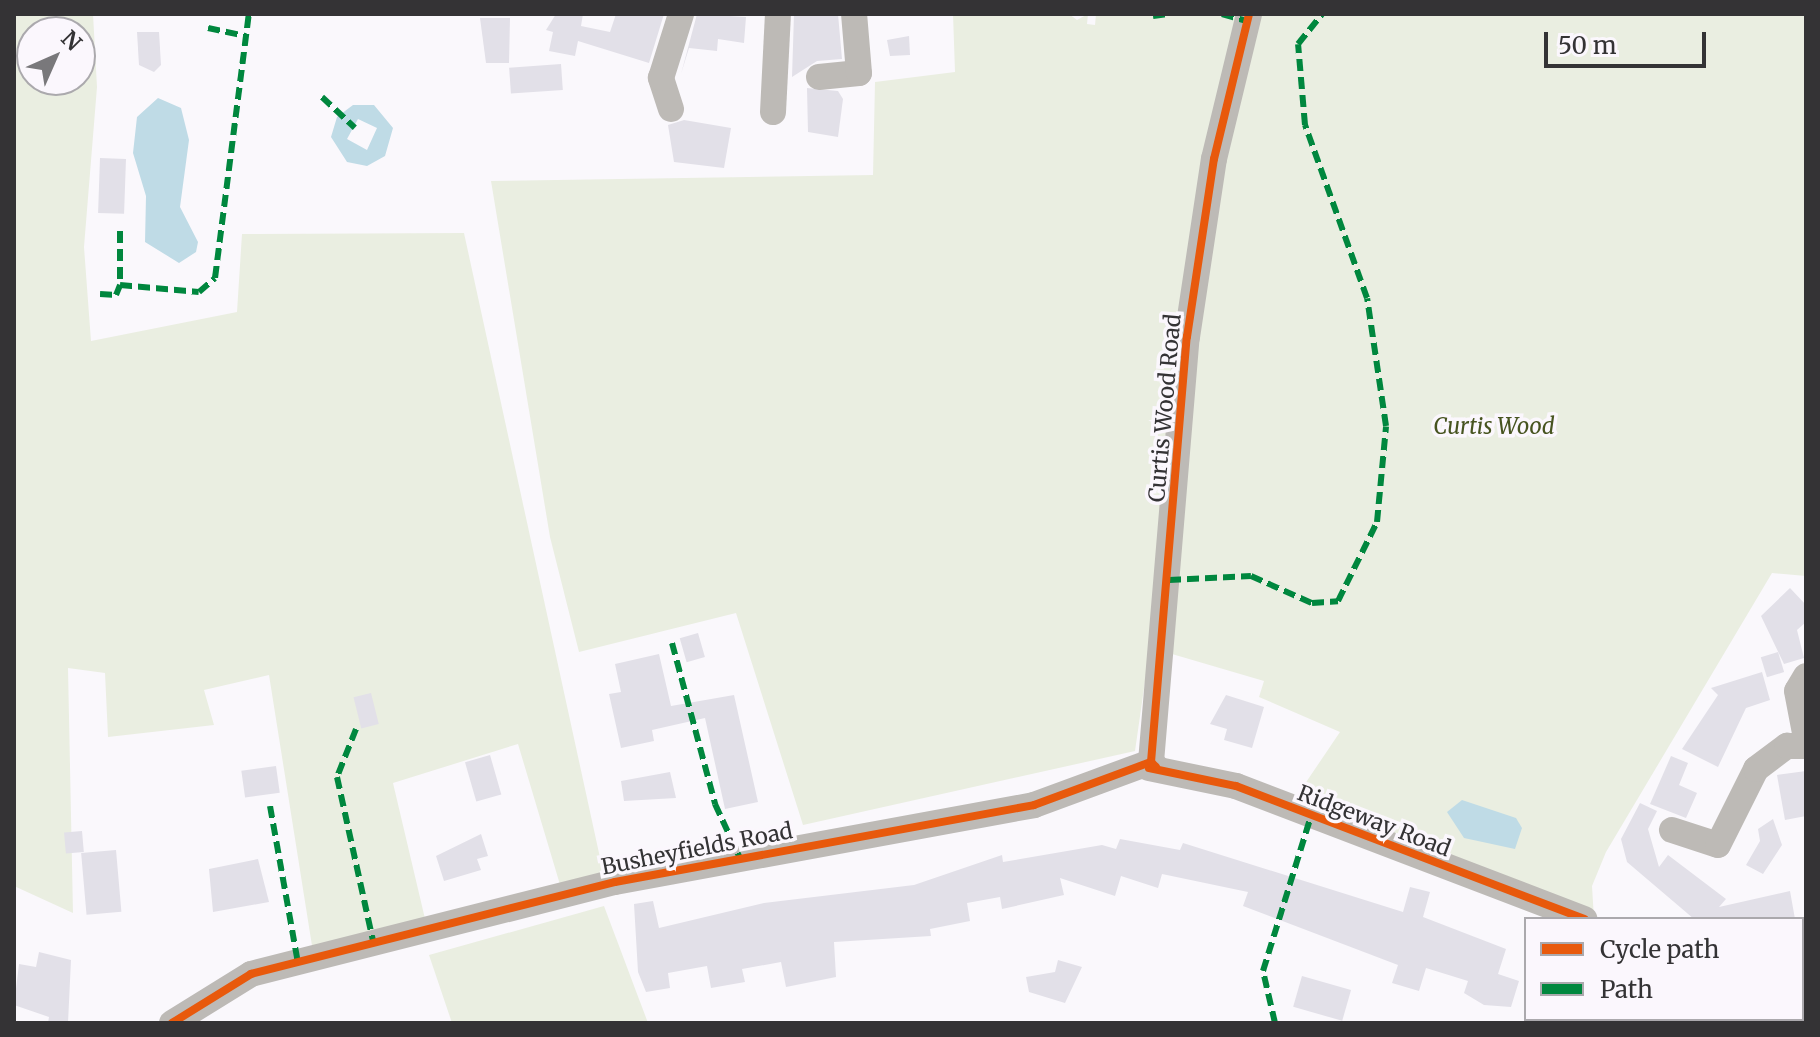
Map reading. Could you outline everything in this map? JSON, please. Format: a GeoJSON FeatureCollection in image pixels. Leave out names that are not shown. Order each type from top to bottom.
{"type":"FeatureCollection","features":[{"type":"Feature","properties":{"kind":"street"},"geometry":{"type":"LineString","coordinates":[[671,109],[661,78],[681,14]]}},
{"type":"Feature","properties":{"kind":"street"},"geometry":{"type":"LineString","coordinates":[[773,112],[778,14]]}},
{"type":"Feature","properties":{"kind":"street"},"geometry":{"type":"LineString","coordinates":[[819,77],[859,73],[854,14]]}},
{"type":"Feature","properties":{"kind":"street","name":"Curtis Wood Road"},"geometry":{"type":"LineString","coordinates":[[1152,766],[1187,337],[1214,159],[1249,14]]}},
{"type":"Feature","properties":{"kind":"street"},"geometry":{"type":"LineString","coordinates":[[1806,676],[1797,691],[1806,738]]}},
{"type":"Feature","properties":{"kind":"street"},"geometry":{"type":"LineString","coordinates":[[1672,830],[1714,847],[1729,830],[1756,769],[1787,746],[1806,746]]}},
{"type":"Feature","properties":{"kind":"street","name":"Ridgeway Road"},"geometry":{"type":"LineString","coordinates":[[1152,766],[1236,786],[1579,917]]}},
{"type":"Feature","properties":{"kind":"street","name":"Busheyfields Road"},"geometry":{"type":"LineString","coordinates":[[172,1023],[251,974],[615,882],[1034,805],[1152,766]]}},
{"type":"Feature","properties":{"kind":"green space"},"geometry":{"type":"Polygon","coordinates":[[[14,14],[93,14],[16,16],[16,96],[96,96],[96,69],[97,87],[84,247],[91,341],[237,312],[242,234],[464,233],[604,876],[561,888],[518,744],[393,783],[426,923],[313,952],[269,675],[204,690],[214,725],[108,737],[105,673],[68,668],[73,913],[14,886],[14,14]]]}},
{"type":"Feature","properties":{"kind":"green space","name":"Curtis Wood"},"geometry":{"type":"Polygon","coordinates":[[[953,14],[1069,14],[1077,20],[1088,14],[1087,24],[1095,25],[1096,14],[1806,14],[1806,576],[1772,573],[1606,852],[1592,886],[1594,917],[1292,803],[1340,732],[1259,697],[1264,681],[1172,654],[1176,466],[1135,751],[803,825],[736,613],[579,652],[550,537],[491,181],[873,175],[875,82],[955,72],[953,14]]]}},
{"type":"Feature","properties":{"kind":"green space"},"geometry":{"type":"Polygon","coordinates":[[[604,906],[648,1023],[452,1023],[429,955],[604,906]]]}},
{"type":"Feature","properties":{"kind":"green space"},"geometry":{"type":"Polygon","coordinates":[[[1530,1021],[1779,1021],[1779,1023],[1530,1021]]]}},
{"type":"Feature","properties":{"kind":"water"},"geometry":{"type":"Polygon","coordinates":[[[158,98],[181,108],[189,140],[180,207],[198,242],[196,252],[179,263],[145,242],[146,196],[133,153],[137,117],[158,98]]]}},
{"type":"Feature","properties":{"kind":"water"},"geometry":{"type":"Polygon","coordinates":[[[353,105],[374,105],[393,128],[385,156],[367,166],[347,162],[331,137],[337,117],[353,105]],[[358,119],[347,139],[367,150],[377,128],[358,119]]]}},
{"type":"Feature","properties":{"kind":"water"},"geometry":{"type":"Polygon","coordinates":[[[1462,800],[1516,818],[1522,828],[1515,849],[1464,838],[1447,812],[1462,800]]]}},
{"type":"Feature","properties":{"kind":"building"},"geometry":{"type":"Polygon","coordinates":[[[556,14],[583,14],[581,26],[610,32],[616,14],[664,14],[649,63],[578,41],[575,56],[549,51],[553,32],[546,30],[556,14]]]}},
{"type":"Feature","properties":{"kind":"building"},"geometry":{"type":"Polygon","coordinates":[[[697,14],[746,17],[744,43],[718,39],[717,51],[689,48],[681,74],[697,14]]]}},
{"type":"Feature","properties":{"kind":"building"},"geometry":{"type":"Polygon","coordinates":[[[794,14],[838,14],[842,59],[817,61],[792,77],[794,14]]]}},
{"type":"Feature","properties":{"kind":"building"},"geometry":{"type":"Polygon","coordinates":[[[480,18],[510,18],[509,63],[486,63],[480,18]]]}},
{"type":"Feature","properties":{"kind":"building"},"geometry":{"type":"Polygon","coordinates":[[[137,32],[159,32],[161,65],[154,72],[139,65],[137,32]]]}},
{"type":"Feature","properties":{"kind":"building"},"geometry":{"type":"Polygon","coordinates":[[[909,36],[910,55],[890,56],[887,40],[909,36]]]}},
{"type":"Feature","properties":{"kind":"building"},"geometry":{"type":"Polygon","coordinates":[[[561,64],[563,90],[511,94],[509,68],[561,64]]]}},
{"type":"Feature","properties":{"kind":"building"},"geometry":{"type":"Polygon","coordinates":[[[807,88],[838,91],[843,99],[838,137],[808,132],[807,88]]]}},
{"type":"Feature","properties":{"kind":"building"},"geometry":{"type":"Polygon","coordinates":[[[684,120],[731,128],[724,168],[674,162],[668,125],[684,120]]]}},
{"type":"Feature","properties":{"kind":"building"},"geometry":{"type":"Polygon","coordinates":[[[100,158],[126,159],[124,214],[98,213],[100,158]]]}},
{"type":"Feature","properties":{"kind":"building"},"geometry":{"type":"Polygon","coordinates":[[[1790,588],[1806,605],[1806,622],[1797,630],[1804,658],[1784,664],[1761,616],[1790,588]]]}},
{"type":"Feature","properties":{"kind":"building"},"geometry":{"type":"Polygon","coordinates":[[[698,633],[705,657],[687,662],[680,638],[698,633]]]}},
{"type":"Feature","properties":{"kind":"building"},"geometry":{"type":"Polygon","coordinates":[[[1778,652],[1784,672],[1767,677],[1761,657],[1778,652]]]}},
{"type":"Feature","properties":{"kind":"building"},"geometry":{"type":"Polygon","coordinates":[[[659,654],[671,706],[734,695],[758,802],[725,809],[705,718],[652,730],[654,741],[621,748],[609,694],[621,692],[615,664],[659,654]]]}},
{"type":"Feature","properties":{"kind":"building"},"geometry":{"type":"Polygon","coordinates":[[[1762,672],[1770,700],[1746,708],[1718,767],[1682,749],[1718,695],[1711,688],[1762,672]]]}},
{"type":"Feature","properties":{"kind":"building"},"geometry":{"type":"Polygon","coordinates":[[[371,693],[379,724],[361,728],[354,697],[371,693]]]}},
{"type":"Feature","properties":{"kind":"building"},"geometry":{"type":"Polygon","coordinates":[[[1226,695],[1264,707],[1252,748],[1224,740],[1227,729],[1210,724],[1226,695]]]}},
{"type":"Feature","properties":{"kind":"building"},"geometry":{"type":"Polygon","coordinates":[[[490,755],[501,794],[476,802],[465,762],[490,755]]]}},
{"type":"Feature","properties":{"kind":"building"},"geometry":{"type":"Polygon","coordinates":[[[1671,756],[1688,763],[1679,785],[1697,793],[1686,818],[1650,804],[1671,756]]]}},
{"type":"Feature","properties":{"kind":"building"},"geometry":{"type":"Polygon","coordinates":[[[276,766],[280,793],[245,798],[241,771],[276,766]]]}},
{"type":"Feature","properties":{"kind":"building"},"geometry":{"type":"Polygon","coordinates":[[[1806,771],[1806,816],[1785,820],[1777,775],[1806,771]]]}},
{"type":"Feature","properties":{"kind":"building"},"geometry":{"type":"Polygon","coordinates":[[[670,772],[676,798],[624,801],[621,781],[670,772]]]}},
{"type":"Feature","properties":{"kind":"building"},"geometry":{"type":"Polygon","coordinates":[[[1640,803],[1657,811],[1648,829],[1659,867],[1668,855],[1726,899],[1719,907],[1790,891],[1795,917],[1692,917],[1627,862],[1621,839],[1640,803]]]}},
{"type":"Feature","properties":{"kind":"building"},"geometry":{"type":"Polygon","coordinates":[[[1773,819],[1782,845],[1763,874],[1746,865],[1760,841],[1758,829],[1773,819]]]}},
{"type":"Feature","properties":{"kind":"building"},"geometry":{"type":"Polygon","coordinates":[[[82,831],[84,852],[66,853],[64,833],[82,831]]]}},
{"type":"Feature","properties":{"kind":"building"},"geometry":{"type":"Polygon","coordinates":[[[481,834],[488,856],[477,859],[481,870],[444,881],[436,856],[481,834]]]}},
{"type":"Feature","properties":{"kind":"building"},"geometry":{"type":"Polygon","coordinates":[[[1120,839],[1180,850],[1183,843],[1403,912],[1410,887],[1430,892],[1423,917],[1506,949],[1498,974],[1519,981],[1511,1007],[1484,1005],[1464,993],[1468,981],[1426,968],[1419,991],[1392,983],[1398,965],[1243,906],[1248,892],[1162,874],[1158,888],[1121,876],[1115,896],[1060,878],[1064,895],[1002,909],[1000,897],[967,903],[970,921],[930,929],[931,936],[834,942],[836,977],[786,987],[781,962],[742,969],[745,982],[711,988],[707,966],[668,973],[670,988],[646,992],[638,972],[634,904],[653,901],[659,928],[764,903],[914,885],[1002,855],[1003,862],[1102,845],[1116,849],[1120,839]]]}},
{"type":"Feature","properties":{"kind":"building"},"geometry":{"type":"Polygon","coordinates":[[[116,850],[121,912],[87,915],[81,853],[116,850]]]}},
{"type":"Feature","properties":{"kind":"building"},"geometry":{"type":"Polygon","coordinates":[[[258,859],[269,902],[213,912],[209,869],[258,859]]]}},
{"type":"Feature","properties":{"kind":"building"},"geometry":{"type":"Polygon","coordinates":[[[39,952],[71,960],[68,1023],[48,1023],[49,1017],[14,1005],[19,964],[36,967],[39,952]]]}},
{"type":"Feature","properties":{"kind":"building"},"geometry":{"type":"Polygon","coordinates":[[[1058,960],[1082,967],[1065,1003],[1029,992],[1026,977],[1055,972],[1058,960]]]}},
{"type":"Feature","properties":{"kind":"building"},"geometry":{"type":"Polygon","coordinates":[[[1302,976],[1351,990],[1342,1021],[1293,1007],[1302,976]]]}},
{"type":"Feature","properties":{"kind":"marked path"},"geometry":{"type":"LineString","coordinates":[[120,231],[120,285],[199,292],[215,278],[249,14]]}},
{"type":"Feature","properties":{"kind":"marked path"},"geometry":{"type":"LineString","coordinates":[[1153,16],[1168,14]]}},
{"type":"Feature","properties":{"kind":"marked path"},"geometry":{"type":"LineString","coordinates":[[1222,14],[1247,21]]}},
{"type":"Feature","properties":{"kind":"marked path"},"geometry":{"type":"LineString","coordinates":[[1169,580],[1251,576],[1312,603],[1338,601],[1377,522],[1386,426],[1367,298],[1305,125],[1298,44],[1322,14]]}},
{"type":"Feature","properties":{"kind":"marked path"},"geometry":{"type":"LineString","coordinates":[[208,28],[246,36]]}},
{"type":"Feature","properties":{"kind":"marked path"},"geometry":{"type":"LineString","coordinates":[[322,97],[355,128]]}},
{"type":"Feature","properties":{"kind":"marked path"},"geometry":{"type":"LineString","coordinates":[[100,294],[116,295],[120,285]]}},
{"type":"Feature","properties":{"kind":"marked path"},"geometry":{"type":"LineString","coordinates":[[672,643],[715,804],[740,858]]}},
{"type":"Feature","properties":{"kind":"marked path"},"geometry":{"type":"LineString","coordinates":[[356,729],[337,777],[374,945]]}},
{"type":"Feature","properties":{"kind":"marked path"},"geometry":{"type":"LineString","coordinates":[[270,806],[298,963]]}},
{"type":"Feature","properties":{"kind":"marked path"},"geometry":{"type":"LineString","coordinates":[[1275,1023],[1263,971],[1311,816]]}},
{"type":"Feature","properties":{"kind":"cycle path"},"geometry":{"type":"LineString","coordinates":[[1151,762],[1187,337],[1214,159],[1249,14]]}},
{"type":"Feature","properties":{"kind":"cycle path"},"geometry":{"type":"LineString","coordinates":[[172,1023],[251,974],[615,882],[1034,805],[1151,762],[1156,767]]}},
{"type":"Feature","properties":{"kind":"cycle path"},"geometry":{"type":"LineString","coordinates":[[1149,768],[1236,786],[1579,917]]}}]}
